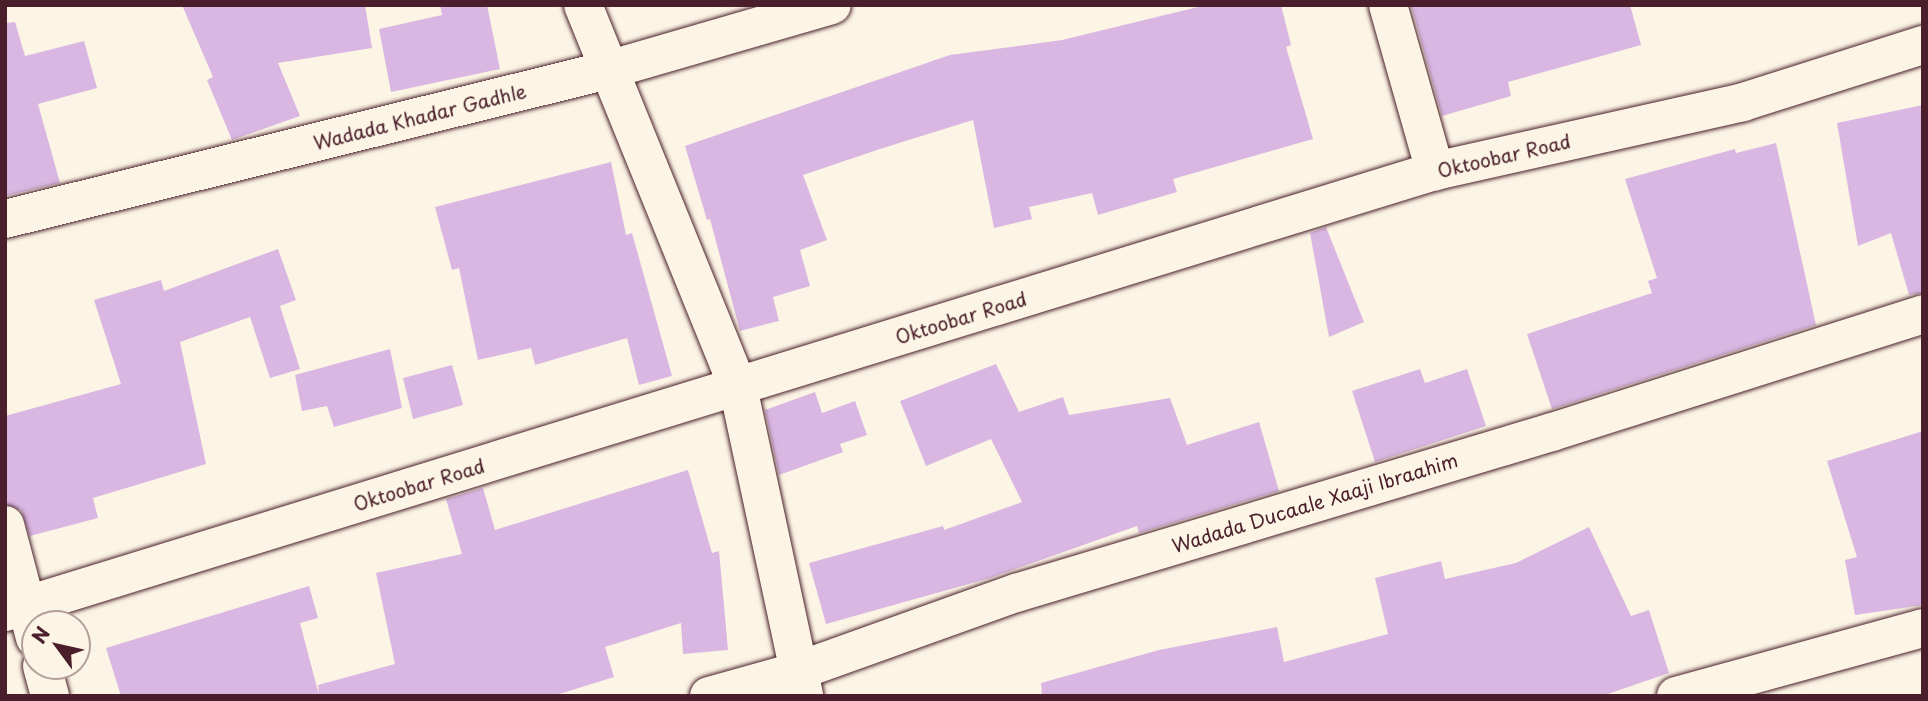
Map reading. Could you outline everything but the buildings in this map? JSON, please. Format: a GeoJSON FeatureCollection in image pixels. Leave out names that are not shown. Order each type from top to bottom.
{"type":"FeatureCollection","features":[{"type":"Feature","properties":{"kind":"street"},"geometry":{"type":"LineString","coordinates":[[583,5],[738,387],[799,684]]}},
{"type":"Feature","properties":{"kind":"street","name":"Wadada Khadar Gadhle"},"geometry":{"type":"LineString","coordinates":[[5,219],[608,71],[831,5]]}},
{"type":"Feature","properties":{"kind":"street"},"geometry":{"type":"LineString","coordinates":[[1388,5],[1435,171]]}},
{"type":"Feature","properties":{"kind":"street","name":"Oktoobar Road"},"geometry":{"type":"LineString","coordinates":[[50,610],[738,387],[1435,171],[1742,102],[1923,45]]}},
{"type":"Feature","properties":{"kind":"street","name":"Wadada Ducaale Xaaji Ibraahim"},"geometry":{"type":"LineString","coordinates":[[709,696],[799,684],[1016,593],[1552,432],[1923,314]]}},
{"type":"Feature","properties":{"kind":"street"},"geometry":{"type":"LineString","coordinates":[[5,525],[21,613]]}},
{"type":"Feature","properties":{"kind":"street"},"geometry":{"type":"LineString","coordinates":[[1676,696],[1923,628]]}}]}
